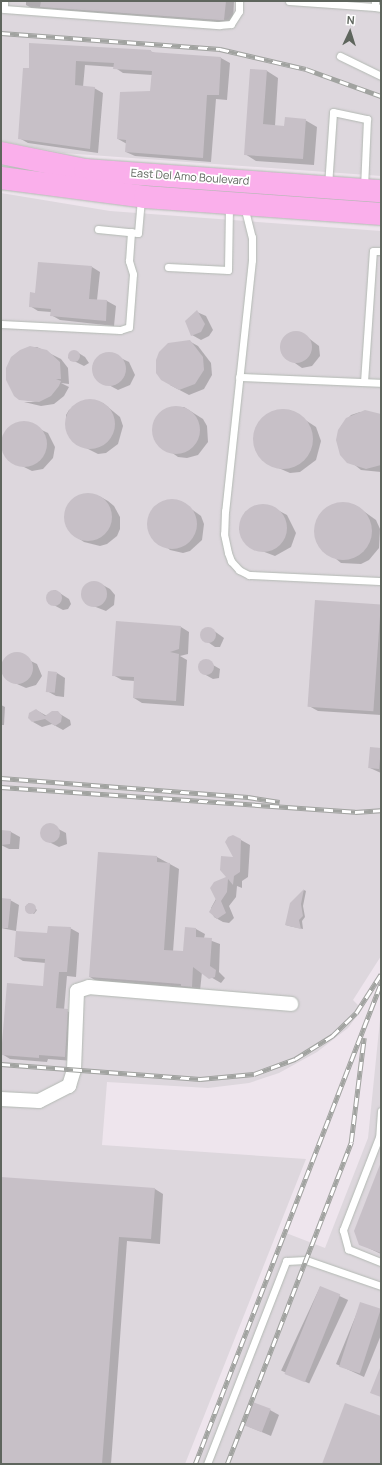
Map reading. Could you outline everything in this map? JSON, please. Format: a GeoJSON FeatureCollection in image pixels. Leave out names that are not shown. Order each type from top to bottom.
{"type":"FeatureCollection","features":[{"type":"Feature","properties":{"kind":"main road","name":"East Del Amo Boulevard"},"geometry":{"type":"LineString","coordinates":[[1,153],[85,170],[381,214]]}},
{"type":"Feature","properties":{"kind":"main road","name":"East Del Amo Boulevard"},"geometry":{"type":"LineString","coordinates":[[1,178],[141,197],[328,188],[373,191]]}},
{"type":"Feature","properties":{"kind":"street"},"geometry":{"type":"LineString","coordinates":[[1,1099],[39,1101],[69,1086],[74,1070],[77,990],[89,987],[291,1004]]}},
{"type":"Feature","properties":{"kind":"lane"},"geometry":{"type":"LineString","coordinates":[[4,1],[4,9],[219,25],[230,24],[239,11],[239,1]]}},
{"type":"Feature","properties":{"kind":"lane"},"geometry":{"type":"LineString","coordinates":[[289,1],[377,5]]}},
{"type":"Feature","properties":{"kind":"lane"},"geometry":{"type":"LineString","coordinates":[[340,56],[381,76]]}},
{"type":"Feature","properties":{"kind":"lane"},"geometry":{"type":"LineString","coordinates":[[328,188],[333,112],[367,119],[373,191]]}},
{"type":"Feature","properties":{"kind":"lane"},"geometry":{"type":"LineString","coordinates":[[168,267],[228,270],[237,192]]}},
{"type":"Feature","properties":{"kind":"lane"},"geometry":{"type":"LineString","coordinates":[[237,192],[252,237],[252,260],[225,511],[224,534],[231,561],[239,570],[249,575],[381,581]]}},
{"type":"Feature","properties":{"kind":"lane"},"geometry":{"type":"LineString","coordinates":[[98,229],[138,233],[141,197]]}},
{"type":"Feature","properties":{"kind":"lane"},"geometry":{"type":"LineString","coordinates":[[1,324],[120,330],[128,327],[133,274],[129,261],[131,232]]}},
{"type":"Feature","properties":{"kind":"lane"},"geometry":{"type":"LineString","coordinates":[[364,382],[373,251],[381,251]]}},
{"type":"Feature","properties":{"kind":"lane"},"geometry":{"type":"LineString","coordinates":[[239,377],[381,383]]}},
{"type":"Feature","properties":{"kind":"lane"},"geometry":{"type":"LineString","coordinates":[[381,1111],[379,1137],[343,1230],[348,1249],[381,1262]]}},
{"type":"Feature","properties":{"kind":"lane"},"geometry":{"type":"LineString","coordinates":[[207,1464],[286,1261],[306,1260],[381,1286]]}},
{"type":"Feature","properties":{"kind":"shaded area"},"geometry":{"type":"Polygon","coordinates":[[[1,1],[381,1],[381,176],[63,153],[1,141],[1,1]]]}},
{"type":"Feature","properties":{"kind":"shaded area"},"geometry":{"type":"Polygon","coordinates":[[[1,193],[110,211],[381,231],[381,956],[353,1000],[362,1009],[348,1028],[317,1052],[279,1073],[249,1083],[208,1088],[107,1082],[102,1145],[306,1159],[185,1464],[1,1464],[1,193]]]}},
{"type":"Feature","properties":{"kind":"shaded area"},"geometry":{"type":"Polygon","coordinates":[[[381,1010],[381,1464],[197,1464],[286,1233],[325,1248],[368,1138],[381,1010]]]}},
{"type":"Feature","properties":{"kind":"building"},"geometry":{"type":"Polygon","coordinates":[[[41,1],[226,1],[224,20],[219,20],[40,7],[41,1]]]}},
{"type":"Feature","properties":{"kind":"building"},"geometry":{"type":"Polygon","coordinates":[[[29,43],[151,50],[151,52],[221,57],[219,95],[207,95],[203,158],[125,152],[126,140],[117,139],[120,92],[150,91],[152,71],[113,69],[114,63],[76,61],[75,85],[95,87],[90,149],[18,139],[23,68],[29,68],[29,43]]]}},
{"type":"Feature","properties":{"kind":"building"},"geometry":{"type":"Polygon","coordinates":[[[250,69],[267,70],[263,124],[284,126],[285,117],[306,119],[303,159],[244,155],[250,69]]]}},
{"type":"Feature","properties":{"kind":"building"},"geometry":{"type":"Polygon","coordinates":[[[38,262],[92,266],[89,299],[107,300],[106,321],[50,316],[51,309],[29,307],[30,292],[35,293],[38,262]]]}},
{"type":"Feature","properties":{"kind":"building"},"geometry":{"type":"Polygon","coordinates":[[[197,310],[205,324],[201,332],[191,336],[185,321],[197,310]]]}},
{"type":"Feature","properties":{"kind":"building"},"geometry":{"type":"Polygon","coordinates":[[[293,331],[299,331],[308,335],[312,347],[308,359],[299,363],[293,363],[284,359],[280,350],[280,344],[284,335],[293,331]]]}},
{"type":"Feature","properties":{"kind":"building"},"geometry":{"type":"Polygon","coordinates":[[[190,340],[203,357],[204,370],[195,384],[179,390],[161,380],[156,373],[156,360],[159,352],[168,343],[190,340]]]}},
{"type":"Feature","properties":{"kind":"building"},"geometry":{"type":"Polygon","coordinates":[[[30,346],[47,350],[60,362],[61,379],[56,379],[61,381],[59,386],[51,396],[39,402],[19,400],[14,396],[6,380],[6,368],[11,357],[20,350],[30,346]]]}},
{"type":"Feature","properties":{"kind":"building"},"geometry":{"type":"Polygon","coordinates":[[[74,350],[78,352],[80,356],[78,360],[74,362],[70,360],[68,356],[70,352],[74,350]]]}},
{"type":"Feature","properties":{"kind":"building"},"geometry":{"type":"Polygon","coordinates":[[[106,352],[112,352],[116,353],[123,359],[126,369],[125,376],[119,383],[112,386],[106,386],[102,385],[95,379],[92,372],[92,366],[93,362],[99,355],[106,352]]]}},
{"type":"Feature","properties":{"kind":"building"},"geometry":{"type":"Polygon","coordinates":[[[85,399],[95,399],[108,406],[115,419],[115,429],[108,442],[95,449],[85,449],[76,445],[69,438],[65,429],[65,419],[69,410],[76,403],[85,399]]]}},
{"type":"Feature","properties":{"kind":"building"},"geometry":{"type":"Polygon","coordinates":[[[171,406],[181,406],[190,410],[196,416],[200,425],[200,435],[196,444],[190,450],[181,454],[171,454],[162,450],[156,444],[152,435],[152,425],[156,416],[162,410],[171,406]]]}},
{"type":"Feature","properties":{"kind":"building"},"geometry":{"type":"Polygon","coordinates":[[[283,409],[300,414],[308,422],[313,439],[308,456],[300,464],[283,469],[266,464],[258,456],[253,439],[258,422],[266,414],[283,409]]]}},
{"type":"Feature","properties":{"kind":"building"},"geometry":{"type":"Polygon","coordinates":[[[365,410],[381,414],[381,465],[366,469],[347,463],[340,455],[336,440],[338,430],[346,418],[365,410]]]}},
{"type":"Feature","properties":{"kind":"building"},"geometry":{"type":"Polygon","coordinates":[[[24,421],[37,425],[43,431],[47,444],[43,457],[37,463],[24,467],[11,463],[5,457],[1,444],[5,431],[11,425],[24,421]]]}},
{"type":"Feature","properties":{"kind":"building"},"geometry":{"type":"Polygon","coordinates":[[[83,493],[93,493],[102,497],[108,503],[112,512],[112,522],[108,531],[102,537],[93,541],[83,541],[74,537],[68,531],[64,522],[64,512],[68,503],[74,497],[83,493]]]}},
{"type":"Feature","properties":{"kind":"building"},"geometry":{"type":"Polygon","coordinates":[[[172,499],[186,503],[193,510],[197,524],[193,538],[186,545],[172,549],[158,545],[151,538],[147,524],[151,510],[158,503],[172,499]]]}},
{"type":"Feature","properties":{"kind":"building"},"geometry":{"type":"Polygon","coordinates":[[[337,502],[349,502],[359,506],[368,515],[372,525],[372,537],[364,552],[349,560],[337,560],[327,556],[318,547],[314,537],[314,525],[318,515],[327,506],[337,502]]]}},
{"type":"Feature","properties":{"kind":"building"},"geometry":{"type":"Polygon","coordinates":[[[258,504],[268,504],[277,508],[283,514],[286,519],[286,537],[277,548],[268,552],[258,552],[249,548],[243,542],[239,533],[239,523],[243,514],[249,508],[258,504]]]}},
{"type":"Feature","properties":{"kind":"building"},"geometry":{"type":"Polygon","coordinates":[[[94,581],[103,585],[107,594],[103,603],[94,607],[85,603],[81,594],[85,585],[94,581]]]}},
{"type":"Feature","properties":{"kind":"building"},"geometry":{"type":"Polygon","coordinates":[[[51,590],[57,590],[62,595],[60,604],[57,606],[51,606],[46,601],[46,595],[51,590]]]}},
{"type":"Feature","properties":{"kind":"building"},"geometry":{"type":"Polygon","coordinates":[[[315,600],[381,605],[373,711],[308,707],[315,600]]]}},
{"type":"Feature","properties":{"kind":"building"},"geometry":{"type":"Polygon","coordinates":[[[116,621],[181,626],[179,649],[170,652],[179,654],[176,701],[133,698],[134,677],[112,676],[116,621]]]}},
{"type":"Feature","properties":{"kind":"building"},"geometry":{"type":"Polygon","coordinates":[[[208,627],[214,629],[216,635],[214,641],[208,643],[202,641],[200,635],[202,629],[208,627]]]}},
{"type":"Feature","properties":{"kind":"building"},"geometry":{"type":"Polygon","coordinates":[[[17,652],[26,655],[30,659],[33,668],[30,677],[26,681],[17,684],[8,681],[4,677],[1,668],[4,659],[8,655],[17,652]]]}},
{"type":"Feature","properties":{"kind":"building"},"geometry":{"type":"Polygon","coordinates":[[[206,659],[213,664],[214,667],[209,674],[206,675],[199,670],[198,667],[203,660],[206,659]]]}},
{"type":"Feature","properties":{"kind":"building"},"geometry":{"type":"Polygon","coordinates":[[[48,671],[57,672],[55,693],[46,692],[48,671]]]}},
{"type":"Feature","properties":{"kind":"building"},"geometry":{"type":"Polygon","coordinates":[[[36,709],[45,716],[52,711],[58,711],[62,716],[61,722],[55,726],[45,719],[32,722],[28,718],[29,713],[36,709]]]}},
{"type":"Feature","properties":{"kind":"building"},"geometry":{"type":"Polygon","coordinates":[[[370,747],[381,748],[379,769],[368,768],[370,747]]]}},
{"type":"Feature","properties":{"kind":"building"},"geometry":{"type":"Polygon","coordinates":[[[50,823],[57,826],[60,833],[57,840],[50,843],[43,840],[40,833],[43,826],[50,823]]]}},
{"type":"Feature","properties":{"kind":"building"},"geometry":{"type":"Polygon","coordinates":[[[1,830],[11,831],[10,844],[1,845],[1,830]]]}},
{"type":"Feature","properties":{"kind":"building"},"geometry":{"type":"Polygon","coordinates":[[[233,835],[241,839],[240,872],[234,876],[233,885],[228,879],[227,892],[221,901],[226,913],[217,919],[209,912],[216,900],[210,888],[214,882],[226,877],[220,870],[221,856],[233,857],[225,842],[228,837],[233,835]]]}},
{"type":"Feature","properties":{"kind":"building"},"geometry":{"type":"Polygon","coordinates":[[[98,852],[157,856],[157,862],[170,863],[164,950],[183,951],[185,927],[196,928],[196,937],[212,938],[210,966],[216,970],[215,977],[209,979],[193,967],[192,987],[181,986],[181,984],[89,977],[98,852]]]}},
{"type":"Feature","properties":{"kind":"building"},"geometry":{"type":"Polygon","coordinates":[[[304,889],[301,904],[303,916],[299,920],[301,929],[285,925],[290,903],[304,889]]]}},
{"type":"Feature","properties":{"kind":"building"},"geometry":{"type":"Polygon","coordinates":[[[1,898],[11,899],[8,928],[1,928],[1,898]]]}},
{"type":"Feature","properties":{"kind":"building"},"geometry":{"type":"Polygon","coordinates":[[[28,903],[32,903],[34,904],[34,912],[28,913],[25,910],[25,906],[28,903]]]}},
{"type":"Feature","properties":{"kind":"building"},"geometry":{"type":"Polygon","coordinates":[[[48,926],[71,927],[67,972],[59,972],[56,1008],[68,1009],[65,1057],[39,1055],[39,1058],[1,1055],[7,983],[43,986],[45,959],[14,957],[16,931],[47,933],[48,926]]]}},
{"type":"Feature","properties":{"kind":"building"},"geometry":{"type":"Polygon","coordinates":[[[381,1162],[381,1253],[359,1245],[354,1231],[381,1162]]]}},
{"type":"Feature","properties":{"kind":"building"},"geometry":{"type":"Polygon","coordinates":[[[1,1177],[155,1188],[151,1239],[119,1237],[102,1464],[1,1464],[1,1177]]]}},
{"type":"Feature","properties":{"kind":"building"},"geometry":{"type":"Polygon","coordinates":[[[320,1286],[340,1294],[305,1382],[284,1374],[320,1286]]]}},
{"type":"Feature","properties":{"kind":"building"},"geometry":{"type":"Polygon","coordinates":[[[360,1302],[381,1309],[360,1373],[339,1367],[360,1302]]]}},
{"type":"Feature","properties":{"kind":"building"},"geometry":{"type":"Polygon","coordinates":[[[381,1368],[381,1397],[370,1393],[381,1368]]]}},
{"type":"Feature","properties":{"kind":"building"},"geometry":{"type":"Polygon","coordinates":[[[253,1402],[271,1409],[262,1432],[244,1425],[253,1402]]]}},
{"type":"Feature","properties":{"kind":"building"},"geometry":{"type":"Polygon","coordinates":[[[345,1403],[381,1416],[381,1464],[322,1464],[345,1403]]]}},
{"type":"Feature","properties":{"kind":"railway"},"geometry":{"type":"LineString","coordinates":[[1,33],[220,49],[306,69],[381,96]]}},
{"type":"Feature","properties":{"kind":"railway"},"geometry":{"type":"LineString","coordinates":[[1,778],[248,797],[280,802]]}},
{"type":"Feature","properties":{"kind":"railway"},"geometry":{"type":"LineString","coordinates":[[1,787],[355,812],[381,810]]}},
{"type":"Feature","properties":{"kind":"railway"},"geometry":{"type":"LineString","coordinates":[[1,1064],[200,1079],[254,1074],[295,1059],[332,1036],[356,1013],[381,974]]}},
{"type":"Feature","properties":{"kind":"railway"},"geometry":{"type":"LineString","coordinates":[[195,1464],[381,983]]}},
{"type":"Feature","properties":{"kind":"railway"},"geometry":{"type":"LineString","coordinates":[[227,1464],[351,1142],[364,1038]]}}]}
